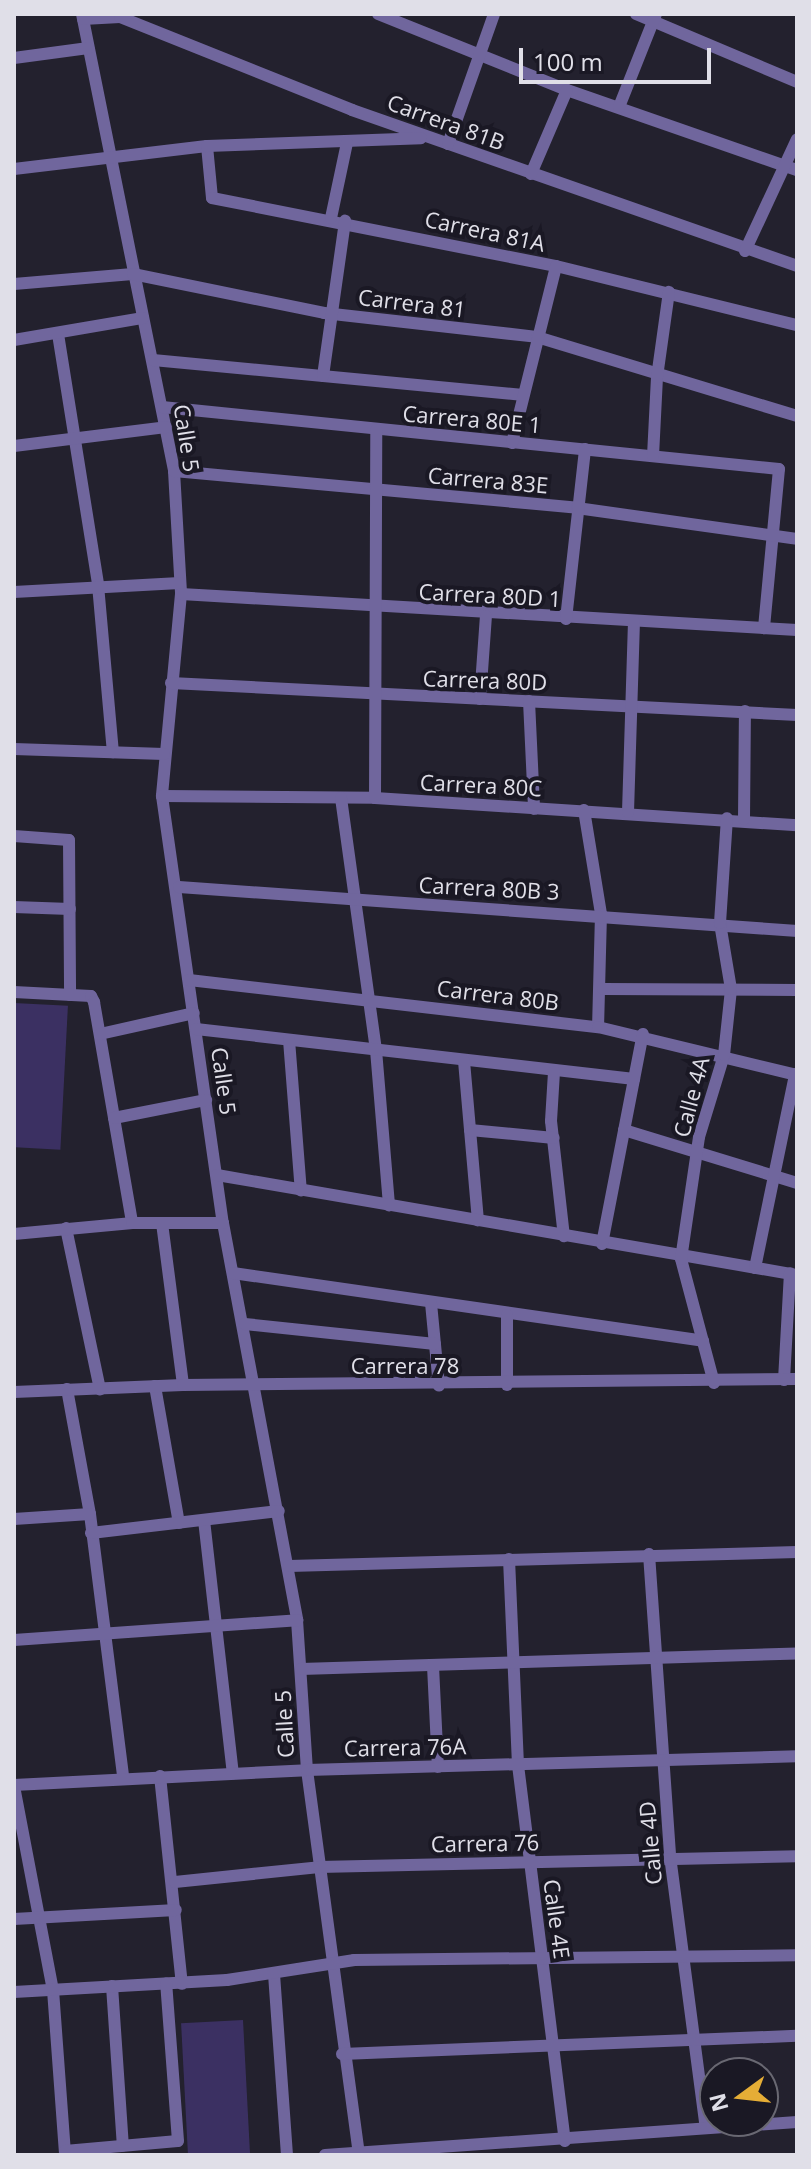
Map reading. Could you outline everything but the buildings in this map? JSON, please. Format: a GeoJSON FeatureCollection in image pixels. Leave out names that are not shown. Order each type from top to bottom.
{"type":"FeatureCollection","features":[{"type":"Feature","properties":{"kind":"street"},"geometry":{"type":"LineString","coordinates":[[378,14],[477,51],[567,90],[792,168]]}},
{"type":"Feature","properties":{"kind":"street"},"geometry":{"type":"LineString","coordinates":[[448,144],[477,51],[494,14]]}},
{"type":"Feature","properties":{"kind":"street"},"geometry":{"type":"LineString","coordinates":[[636,14],[655,17],[797,82]]}},
{"type":"Feature","properties":{"kind":"street","name":"Calle 5"},"geometry":{"type":"LineString","coordinates":[[82,16],[108,161],[153,360],[174,471],[181,589],[162,796],[179,887],[223,1223],[245,1324],[251,1385],[279,1511],[297,1620],[307,1770],[342,2054],[358,2153]]}},
{"type":"Feature","properties":{"kind":"street","name":"Carrera 81B"},"geometry":{"type":"LineString","coordinates":[[82,16],[120,17],[428,137],[745,251],[797,266]]}},
{"type":"Feature","properties":{"kind":"street"},"geometry":{"type":"LineString","coordinates":[[619,107],[655,17]]}},
{"type":"Feature","properties":{"kind":"street"},"geometry":{"type":"LineString","coordinates":[[14,58],[88,48]]}},
{"type":"Feature","properties":{"kind":"street"},"geometry":{"type":"LineString","coordinates":[[531,174],[567,90]]}},
{"type":"Feature","properties":{"kind":"street"},"geometry":{"type":"LineString","coordinates":[[14,169],[108,161],[207,146],[347,143],[428,137]]}},
{"type":"Feature","properties":{"kind":"street"},"geometry":{"type":"LineString","coordinates":[[745,251],[792,168],[797,139]]}},
{"type":"Feature","properties":{"kind":"street"},"geometry":{"type":"LineString","coordinates":[[331,218],[347,143]]}},
{"type":"Feature","properties":{"kind":"street","name":"Carrera 81A"},"geometry":{"type":"LineString","coordinates":[[207,146],[212,198],[331,218],[556,266],[797,325]]}},
{"type":"Feature","properties":{"kind":"street"},"geometry":{"type":"LineString","coordinates":[[323,376],[345,221]]}},
{"type":"Feature","properties":{"kind":"street"},"geometry":{"type":"LineString","coordinates":[[512,443],[556,266]]}},
{"type":"Feature","properties":{"kind":"street","name":"Carrera 81"},"geometry":{"type":"LineString","coordinates":[[14,284],[133,274],[334,314],[537,337],[657,377],[797,416]]}},
{"type":"Feature","properties":{"kind":"street"},"geometry":{"type":"LineString","coordinates":[[653,456],[657,377],[669,292]]}},
{"type":"Feature","properties":{"kind":"street"},"geometry":{"type":"LineString","coordinates":[[14,340],[143,318]]}},
{"type":"Feature","properties":{"kind":"street"},"geometry":{"type":"LineString","coordinates":[[58,334],[98,585],[113,752]]}},
{"type":"Feature","properties":{"kind":"street"},"geometry":{"type":"LineString","coordinates":[[153,360],[523,395]]}},
{"type":"Feature","properties":{"kind":"street","name":"Carrera 80E 1"},"geometry":{"type":"LineString","coordinates":[[162,407],[779,469],[774,535]]}},
{"type":"Feature","properties":{"kind":"street"},"geometry":{"type":"LineString","coordinates":[[14,446],[166,427]]}},
{"type":"Feature","properties":{"kind":"street"},"geometry":{"type":"LineString","coordinates":[[375,798],[376,430]]}},
{"type":"Feature","properties":{"kind":"street"},"geometry":{"type":"LineString","coordinates":[[566,619],[585,449]]}},
{"type":"Feature","properties":{"kind":"street","name":"Carrera 83E"},"geometry":{"type":"LineString","coordinates":[[174,471],[577,508],[797,539]]}},
{"type":"Feature","properties":{"kind":"street"},"geometry":{"type":"LineString","coordinates":[[764,628],[774,535]]}},
{"type":"Feature","properties":{"kind":"street"},"geometry":{"type":"LineString","coordinates":[[14,592],[98,585],[181,589]]}},
{"type":"Feature","properties":{"kind":"street","name":"Carrera 80D 1"},"geometry":{"type":"LineString","coordinates":[[181,589],[486,616],[797,630]]}},
{"type":"Feature","properties":{"kind":"street"},"geometry":{"type":"LineString","coordinates":[[480,699],[486,616]]}},
{"type":"Feature","properties":{"kind":"street"},"geometry":{"type":"LineString","coordinates":[[628,812],[634,622]]}},
{"type":"Feature","properties":{"kind":"street","name":"Carrera 80D"},"geometry":{"type":"LineString","coordinates":[[171,683],[375,697],[631,705],[797,715]]}},
{"type":"Feature","properties":{"kind":"street"},"geometry":{"type":"LineString","coordinates":[[529,701],[534,809]]}},
{"type":"Feature","properties":{"kind":"street"},"geometry":{"type":"LineString","coordinates":[[744,819],[745,711]]}},
{"type":"Feature","properties":{"kind":"street"},"geometry":{"type":"LineString","coordinates":[[14,749],[164,754]]}},
{"type":"Feature","properties":{"kind":"street","name":"Carrera 80C"},"geometry":{"type":"LineString","coordinates":[[162,796],[375,798],[744,819],[797,825]]}},
{"type":"Feature","properties":{"kind":"street"},"geometry":{"type":"LineString","coordinates":[[341,798],[376,1050],[389,1205]]}},
{"type":"Feature","properties":{"kind":"street"},"geometry":{"type":"LineString","coordinates":[[584,810],[601,914],[603,989],[598,1027]]}},
{"type":"Feature","properties":{"kind":"street","name":"Calle 4A"},"geometry":{"type":"LineString","coordinates":[[714,1383],[681,1259],[697,1155],[724,1055],[731,989],[720,923],[727,818]]}},
{"type":"Feature","properties":{"kind":"street"},"geometry":{"type":"LineString","coordinates":[[14,836],[69,840],[70,995]]}},
{"type":"Feature","properties":{"kind":"street","name":"Carrera 80B 3"},"geometry":{"type":"LineString","coordinates":[[179,887],[353,901],[601,914],[797,931]]}},
{"type":"Feature","properties":{"kind":"street"},"geometry":{"type":"LineString","coordinates":[[14,907],[70,909]]}},
{"type":"Feature","properties":{"kind":"street","name":"Carrera 80B"},"geometry":{"type":"LineString","coordinates":[[189,980],[598,1027],[643,1034],[796,1074]]}},
{"type":"Feature","properties":{"kind":"street"},"geometry":{"type":"LineString","coordinates":[[603,989],[797,990]]}},
{"type":"Feature","properties":{"kind":"street"},"geometry":{"type":"LineString","coordinates":[[14,992],[91,996],[132,1223]]}},
{"type":"Feature","properties":{"kind":"street"},"geometry":{"type":"LineString","coordinates":[[100,1034],[194,1013]]}},
{"type":"Feature","properties":{"kind":"street"},"geometry":{"type":"LineString","coordinates":[[196,1029],[634,1079]]}},
{"type":"Feature","properties":{"kind":"street"},"geometry":{"type":"LineString","coordinates":[[602,1244],[643,1034]]}},
{"type":"Feature","properties":{"kind":"street"},"geometry":{"type":"LineString","coordinates":[[289,1040],[301,1191]]}},
{"type":"Feature","properties":{"kind":"street"},"geometry":{"type":"LineString","coordinates":[[464,1061],[478,1220]]}},
{"type":"Feature","properties":{"kind":"street"},"geometry":{"type":"LineString","coordinates":[[554,1072],[550,1103],[564,1236]]}},
{"type":"Feature","properties":{"kind":"street"},"geometry":{"type":"LineString","coordinates":[[755,1268],[796,1074]]}},
{"type":"Feature","properties":{"kind":"street"},"geometry":{"type":"LineString","coordinates":[[114,1118],[206,1100]]}},
{"type":"Feature","properties":{"kind":"street"},"geometry":{"type":"LineString","coordinates":[[470,1130],[554,1138]]}},
{"type":"Feature","properties":{"kind":"street"},"geometry":{"type":"LineString","coordinates":[[624,1130],[772,1178],[797,1183]]}},
{"type":"Feature","properties":{"kind":"street"},"geometry":{"type":"LineString","coordinates":[[217,1175],[681,1259],[794,1274],[790,1379]]}},
{"type":"Feature","properties":{"kind":"street"},"geometry":{"type":"LineString","coordinates":[[14,1234],[132,1223],[223,1223]]}},
{"type":"Feature","properties":{"kind":"street"},"geometry":{"type":"LineString","coordinates":[[162,1223],[183,1385]]}},
{"type":"Feature","properties":{"kind":"street"},"geometry":{"type":"LineString","coordinates":[[66,1228],[100,1389]]}},
{"type":"Feature","properties":{"kind":"street"},"geometry":{"type":"LineString","coordinates":[[233,1273],[703,1341]]}},
{"type":"Feature","properties":{"kind":"street"},"geometry":{"type":"LineString","coordinates":[[431,1303],[439,1386]]}},
{"type":"Feature","properties":{"kind":"street"},"geometry":{"type":"LineString","coordinates":[[507,1315],[507,1385]]}},
{"type":"Feature","properties":{"kind":"street"},"geometry":{"type":"LineString","coordinates":[[245,1324],[435,1344]]}},
{"type":"Feature","properties":{"kind":"street","name":"Carrera 78"},"geometry":{"type":"LineString","coordinates":[[14,1392],[183,1385],[439,1386],[714,1383],[790,1379]]}},
{"type":"Feature","properties":{"kind":"street"},"geometry":{"type":"LineString","coordinates":[[155,1386],[179,1523]]}},
{"type":"Feature","properties":{"kind":"street"},"geometry":{"type":"LineString","coordinates":[[67,1389],[90,1514],[123,1777]]}},
{"type":"Feature","properties":{"kind":"street"},"geometry":{"type":"LineString","coordinates":[[91,1533],[279,1511]]}},
{"type":"Feature","properties":{"kind":"street"},"geometry":{"type":"LineString","coordinates":[[14,1519],[90,1514]]}},
{"type":"Feature","properties":{"kind":"street"},"geometry":{"type":"LineString","coordinates":[[204,1520],[220,1626],[233,1773]]}},
{"type":"Feature","properties":{"kind":"street"},"geometry":{"type":"LineString","coordinates":[[289,1566],[797,1552]]}},
{"type":"Feature","properties":{"kind":"street","name":"Calle 4D"},"geometry":{"type":"LineString","coordinates":[[649,1554],[653,1658],[670,1856],[680,1953],[699,2078]]}},
{"type":"Feature","properties":{"kind":"street","name":"Calle 4E"},"geometry":{"type":"LineString","coordinates":[[509,1559],[518,1765],[565,2141]]}},
{"type":"Feature","properties":{"kind":"street"},"geometry":{"type":"LineString","coordinates":[[14,1640],[297,1620]]}},
{"type":"Feature","properties":{"kind":"street"},"geometry":{"type":"LineString","coordinates":[[301,1669],[797,1653]]}},
{"type":"Feature","properties":{"kind":"street"},"geometry":{"type":"LineString","coordinates":[[433,1666],[438,1767]]}},
{"type":"Feature","properties":{"kind":"street","name":"Carrera 76A"},"geometry":{"type":"LineString","coordinates":[[14,1786],[123,1777],[663,1763],[797,1756]]}},
{"type":"Feature","properties":{"kind":"street"},"geometry":{"type":"LineString","coordinates":[[160,1776],[175,1882],[182,1984]]}},
{"type":"Feature","properties":{"kind":"street"},"geometry":{"type":"LineString","coordinates":[[14,1786],[53,1990],[65,2153],[178,2141],[166,1983]]}},
{"type":"Feature","properties":{"kind":"street","name":"Carrera 76"},"geometry":{"type":"LineString","coordinates":[[175,1882],[319,1867],[528,1863],[670,1856],[797,1856]]}},
{"type":"Feature","properties":{"kind":"street"},"geometry":{"type":"LineString","coordinates":[[14,1919],[176,1910]]}},
{"type":"Feature","properties":{"kind":"street"},"geometry":{"type":"LineString","coordinates":[[14,1992],[182,1984],[274,1974],[332,1963],[680,1953],[797,1955]]}},
{"type":"Feature","properties":{"kind":"street"},"geometry":{"type":"LineString","coordinates":[[274,1974],[287,2155]]}},
{"type":"Feature","properties":{"kind":"street"},"geometry":{"type":"LineString","coordinates":[[112,1986],[123,2146]]}},
{"type":"Feature","properties":{"kind":"street"},"geometry":{"type":"LineString","coordinates":[[342,2054],[694,2043],[797,2036]]}},
{"type":"Feature","properties":{"kind":"street"},"geometry":{"type":"LineString","coordinates":[[325,2155],[565,2141],[699,2129]]}},
{"type":"Feature","properties":{"kind":"shaded area"},"geometry":{"type":"Polygon","coordinates":[[[14,1003],[68,1006],[60,1150],[14,1147],[14,1003]]]}},
{"type":"Feature","properties":{"kind":"shaded area"},"geometry":{"type":"Polygon","coordinates":[[[243,2020],[250,2155],[188,2155],[181,2023],[243,2020]]]}}]}
